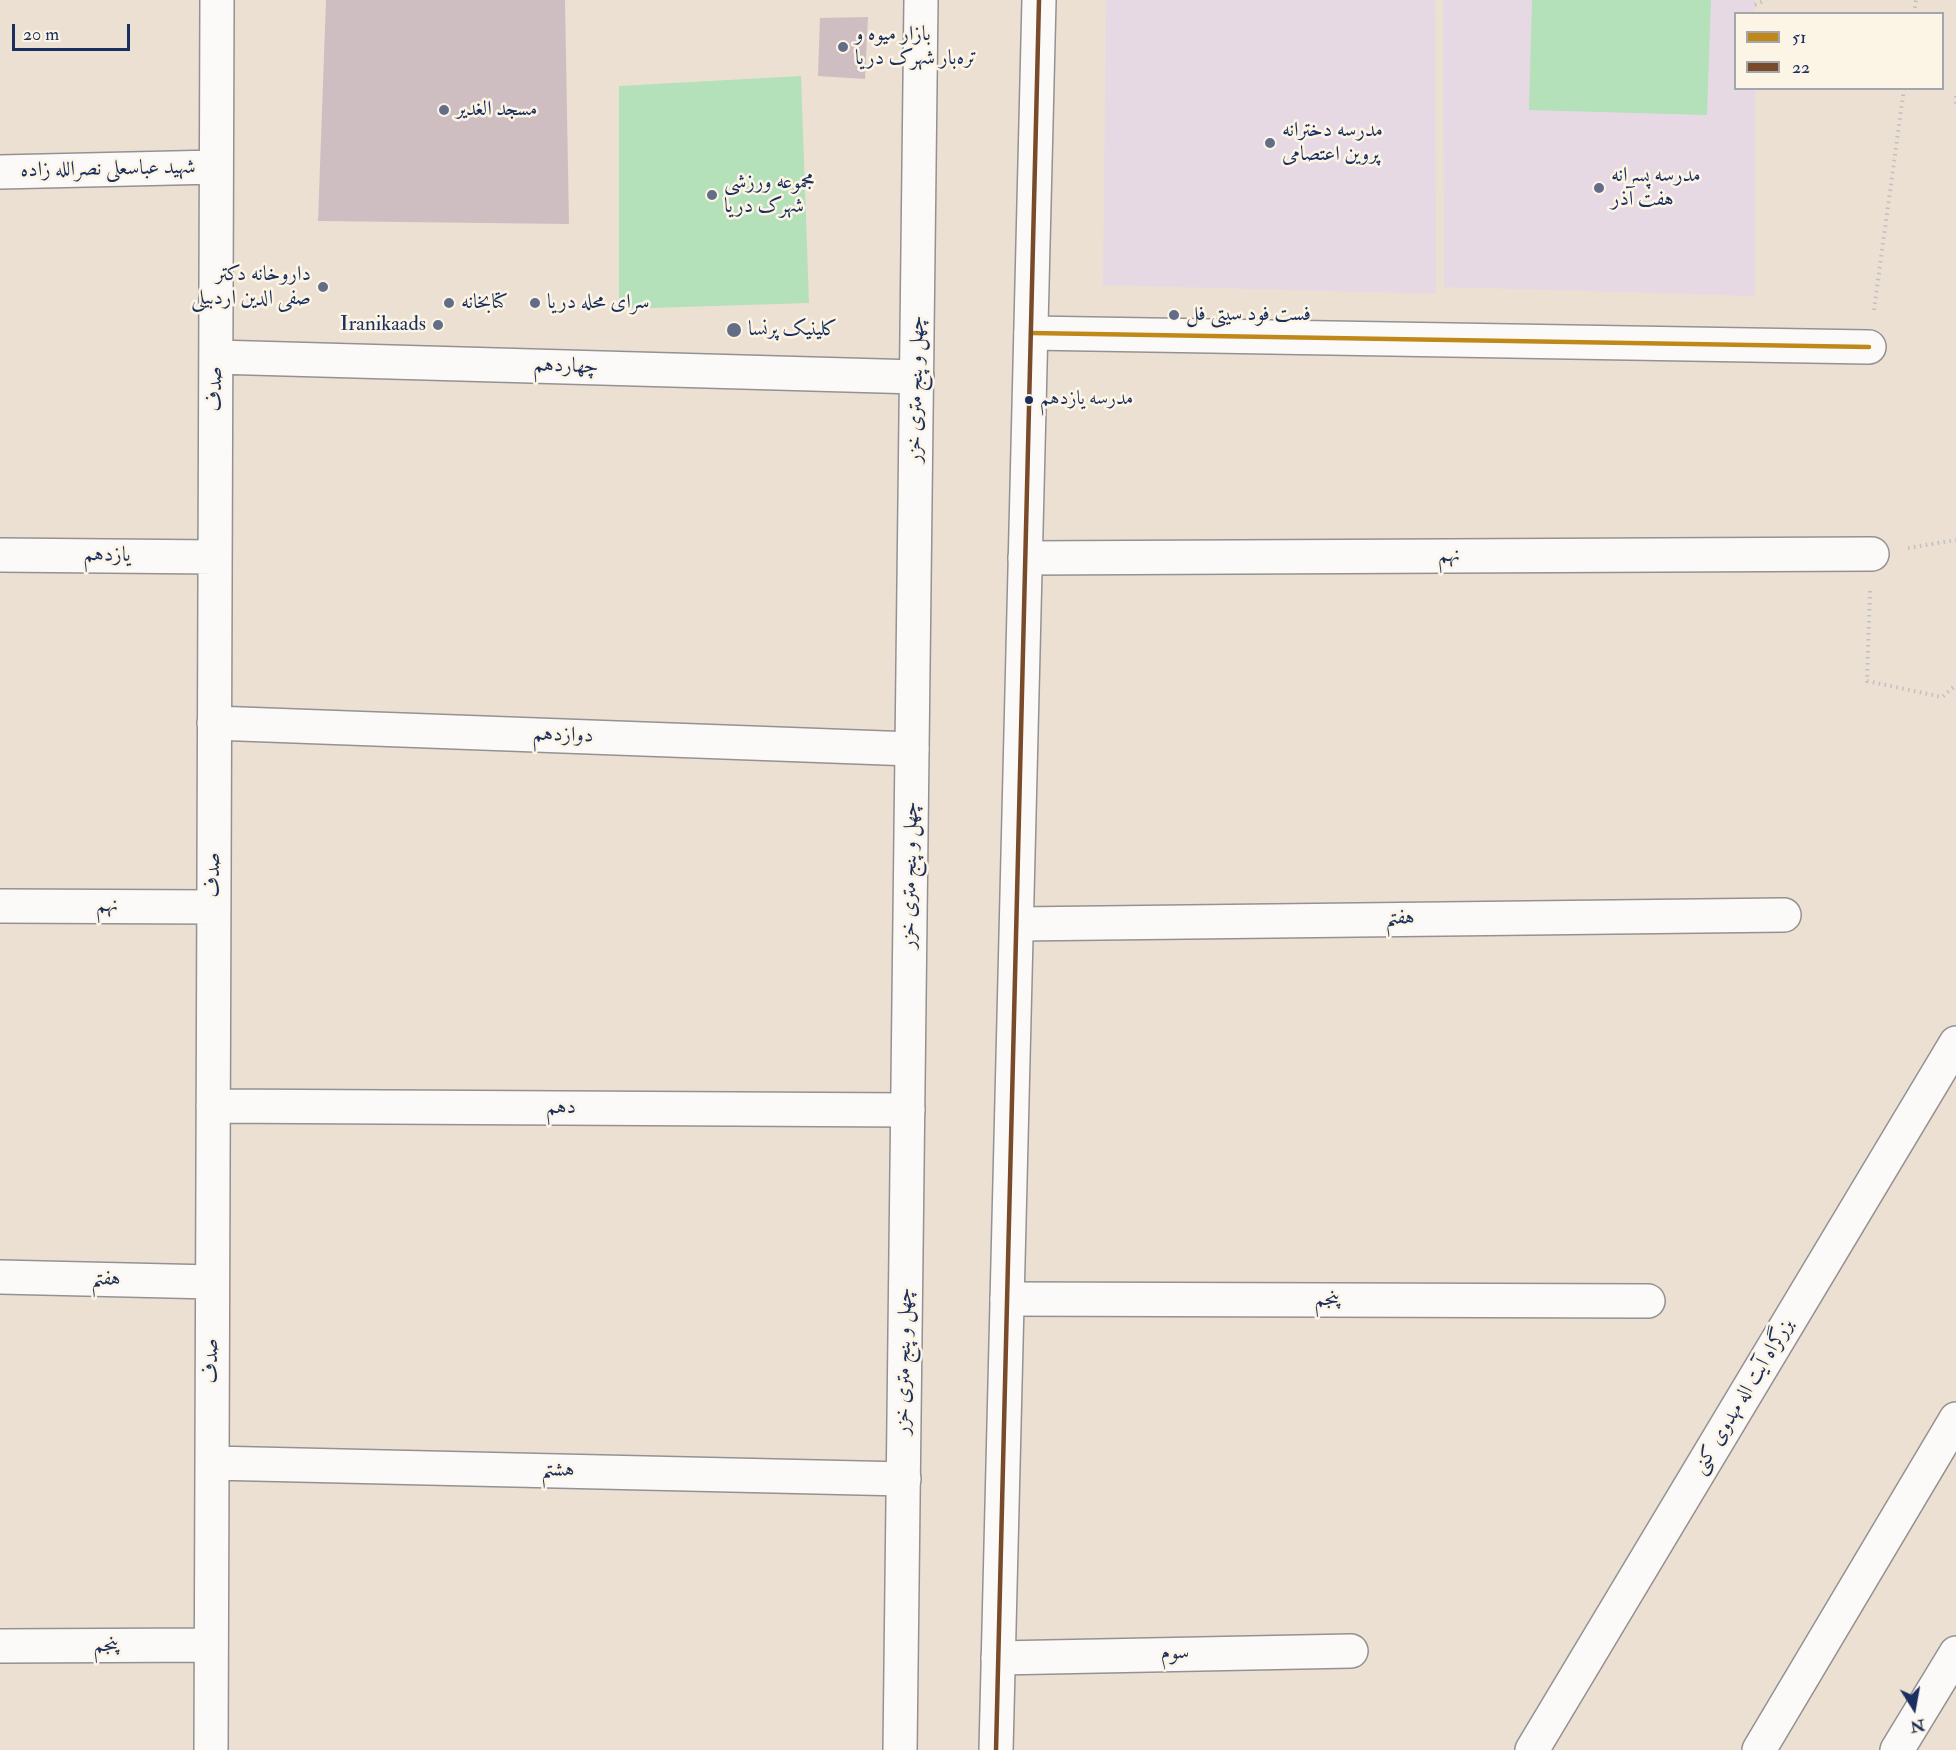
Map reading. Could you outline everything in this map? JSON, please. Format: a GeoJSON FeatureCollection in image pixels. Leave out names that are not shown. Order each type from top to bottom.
{"type":"FeatureCollection","features":[{"type":"Feature","properties":{"kind":"main road","name":"صدف"},"geometry":{"type":"LineString","coordinates":[[210,1750],[217,0]]}},
{"type":"Feature","properties":{"kind":"main road","name":"چهل و پنج متری خزر"},"geometry":{"type":"LineString","coordinates":[[900,1750],[921,0]]}},
{"type":"Feature","properties":{"kind":"main road"},"geometry":{"type":"LineString","coordinates":[[996,1750],[1039,0]]}},
{"type":"Feature","properties":{"kind":"main road","name":"شهید عباسعلی نصرالله زاده"},"geometry":{"type":"LineString","coordinates":[[0,172],[216,167]]}},
{"type":"Feature","properties":{"kind":"main road"},"geometry":{"type":"LineString","coordinates":[[1031,333],[1869,346]]}},
{"type":"Feature","properties":{"kind":"main road","name":"چهاردهم"},"geometry":{"type":"LineString","coordinates":[[216,357],[917,377]]}},
{"type":"Feature","properties":{"kind":"main road","name":"نهم"},"geometry":{"type":"LineString","coordinates":[[1025,558],[1872,554]]}},
{"type":"Feature","properties":{"kind":"main road","name":"یازدهم"},"geometry":{"type":"LineString","coordinates":[[0,555],[215,557]]}},
{"type":"Feature","properties":{"kind":"main road","name":"دوازدهم"},"geometry":{"type":"LineString","coordinates":[[214,723],[912,749]]}},
{"type":"Feature","properties":{"kind":"main road","name":"نهم"},"geometry":{"type":"LineString","coordinates":[[0,906],[214,907]]}},
{"type":"Feature","properties":{"kind":"main road","name":"هفتم"},"geometry":{"type":"LineString","coordinates":[[1017,924],[1784,915]]}},
{"type":"Feature","properties":{"kind":"main road","name":"بزرگراه آیت اله مهدوی کنی"},"geometry":{"type":"LineString","coordinates":[[1532,1750],[1956,1043]]}},
{"type":"Feature","properties":{"kind":"main road","name":"دهم"},"geometry":{"type":"LineString","coordinates":[[213,1106],[908,1110]]}},
{"type":"Feature","properties":{"kind":"main road","name":"هفتم"},"geometry":{"type":"LineString","coordinates":[[0,1278],[212,1282]]}},
{"type":"Feature","properties":{"kind":"main road","name":"پنجم"},"geometry":{"type":"LineString","coordinates":[[1007,1299],[1648,1301]]}},
{"type":"Feature","properties":{"kind":"main road"},"geometry":{"type":"LineString","coordinates":[[1759,1750],[1956,1419]]}},
{"type":"Feature","properties":{"kind":"main road","name":"هشتم"},"geometry":{"type":"LineString","coordinates":[[212,1463],[904,1479]]}},
{"type":"Feature","properties":{"kind":"main road","name":"پنجم"},"geometry":{"type":"LineString","coordinates":[[0,1646],[211,1645]]}},
{"type":"Feature","properties":{"kind":"main road","name":"سوم"},"geometry":{"type":"LineString","coordinates":[[998,1658],[1351,1651]]}},
{"type":"Feature","properties":{"kind":"main road"},"geometry":{"type":"LineString","coordinates":[[1897,1750],[1956,1653]]}},
{"type":"Feature","properties":{"kind":"path"},"geometry":{"type":"LineString","coordinates":[[1755,5],[1766,0]]}},
{"type":"Feature","properties":{"kind":"path"},"geometry":{"type":"LineString","coordinates":[[1869,346],[1904,90]]}},
{"type":"Feature","properties":{"kind":"path"},"geometry":{"type":"LineString","coordinates":[[1956,96],[1956,104]]}},
{"type":"Feature","properties":{"kind":"path"},"geometry":{"type":"LineString","coordinates":[[1956,540],[1872,554],[1867,681],[1942,697],[1956,685]]}},
{"type":"Feature","properties":{"kind":"shaded area","name":"مدرسه دخترانه پروین اعتصامی"},"geometry":{"type":"Polygon","coordinates":[[[1106,0],[1435,0],[1436,294],[1103,285],[1106,0]]]}},
{"type":"Feature","properties":{"kind":"shaded area","name":"مدرسه پسرانه هفت آذر"},"geometry":{"type":"Polygon","coordinates":[[[1443,0],[1755,0],[1755,12],[1734,12],[1734,90],[1755,90],[1755,296],[1444,287],[1443,0]]]}},
{"type":"Feature","properties":{"kind":"green space"},"geometry":{"type":"Polygon","coordinates":[[[1532,0],[1711,0],[1707,115],[1529,110],[1532,0]]]}},
{"type":"Feature","properties":{"kind":"green space","name":"مجموعه ورزشی شهرک دریا"},"geometry":{"type":"Polygon","coordinates":[[[801,76],[809,303],[619,309],[619,86],[801,76]]]}},
{"type":"Feature","properties":{"kind":"building","name":"مسجد الغدیر"},"geometry":{"type":"Polygon","coordinates":[[[326,0],[565,0],[569,224],[318,221],[326,0]]]}},
{"type":"Feature","properties":{"kind":"building","name":"بازار میوه و تره‌بار شهرک دریا"},"geometry":{"type":"Polygon","coordinates":[[[868,17],[865,79],[818,76],[820,18],[868,17]]]}},
{"type":"Feature","properties":{"kind":"transit line","name":"22"},"geometry":{"type":"LineString","coordinates":[[996,1750],[1039,0]]}},
{"type":"Feature","properties":{"kind":"transit line","name":"51"},"geometry":{"type":"LineString","coordinates":[[1031,333],[1869,347]]}},
{"type":"Feature","properties":{"kind":"place","name":"بازار میوه و تره‌بار شهرک دریا"},"geometry":{"type":"Point","coordinates":[843,47]}},
{"type":"Feature","properties":{"kind":"place","name":"مسجد الغدیر"},"geometry":{"type":"Point","coordinates":[444,110]}},
{"type":"Feature","properties":{"kind":"place","name":"مدرسه دخترانه پروین اعتصامی"},"geometry":{"type":"Point","coordinates":[1270,143]}},
{"type":"Feature","properties":{"kind":"place","name":"مدرسه پسرانه هفت آذر"},"geometry":{"type":"Point","coordinates":[1599,188]}},
{"type":"Feature","properties":{"kind":"place","name":"مجموعه ورزشی شهرک دریا"},"geometry":{"type":"Point","coordinates":[712,195]}},
{"type":"Feature","properties":{"kind":"place","name":"داروخانه دکتر صفی الدین اردبیلی"},"geometry":{"type":"Point","coordinates":[323,287]}},
{"type":"Feature","properties":{"kind":"place","name":"کتابخانه"},"geometry":{"type":"Point","coordinates":[449,303]}},
{"type":"Feature","properties":{"kind":"place","name":"سرای محله دریا"},"geometry":{"type":"Point","coordinates":[535,303]}},
{"type":"Feature","properties":{"kind":"place","name":"فست فود سیتی فل"},"geometry":{"type":"Point","coordinates":[1174,315]}},
{"type":"Feature","properties":{"kind":"place","name":"Iranikaads"},"geometry":{"type":"Point","coordinates":[438,325]}},
{"type":"Feature","properties":{"kind":"place","name":"کلینیک پرنسا"},"geometry":{"type":"Point","coordinates":[734,330]}},
{"type":"Feature","properties":{"kind":"place","name":"مدرسه یازدهم"},"geometry":{"type":"Point","coordinates":[1029,400]}}]}
